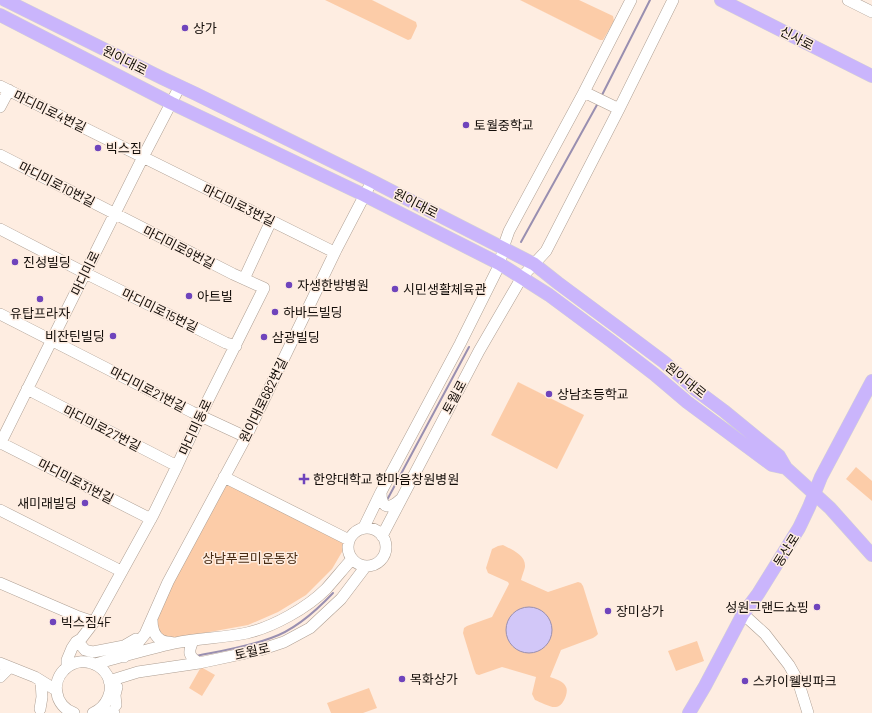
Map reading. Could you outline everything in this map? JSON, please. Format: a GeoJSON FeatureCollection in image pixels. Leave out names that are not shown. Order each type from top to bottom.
{"type":"FeatureCollection","features":[{"type":"Feature","properties":{"kind":"main road","name":"원이대로"},"geometry":{"type":"LineString","coordinates":[[5,0],[372,181],[534,264],[664,362],[696,390],[780,456],[786,468],[830,508],[872,555]]}},
{"type":"Feature","properties":{"kind":"main road","name":"신사로"},"geometry":{"type":"LineString","coordinates":[[721,0],[872,76]]}},
{"type":"Feature","properties":{"kind":"main road","name":"원이대로"},"geometry":{"type":"LineString","coordinates":[[0,15],[171,103],[364,195],[500,264],[549,295],[654,374],[687,402],[772,465],[786,468]]}},
{"type":"Feature","properties":{"kind":"main road","name":"동산로"},"geometry":{"type":"LineString","coordinates":[[689,713],[743,614],[758,594],[799,528],[821,477],[872,381]]}},
{"type":"Feature","properties":{"kind":"street","name":"토월로"},"geometry":{"type":"LineString","coordinates":[[362,529],[460,344],[500,264],[509,231],[584,92],[630,0]]}},
{"type":"Feature","properties":{"kind":"street","name":"토월로"},"geometry":{"type":"LineString","coordinates":[[382,536],[476,355],[522,277],[546,251],[619,110],[673,0]]}},
{"type":"Feature","properties":{"kind":"street"},"geometry":{"type":"LineString","coordinates":[[848,0],[872,12]]}},
{"type":"Feature","properties":{"kind":"street","name":"마디미로"},"geometry":{"type":"LineString","coordinates":[[0,443],[114,214],[180,86]]}},
{"type":"Feature","properties":{"kind":"street"},"geometry":{"type":"LineString","coordinates":[[0,107],[4,88]]}},
{"type":"Feature","properties":{"kind":"street","name":"마디미로4번길"},"geometry":{"type":"LineString","coordinates":[[4,88],[143,157]]}},
{"type":"Feature","properties":{"kind":"street"},"geometry":{"type":"LineString","coordinates":[[584,92],[619,110]]}},
{"type":"Feature","properties":{"kind":"street","name":"마디미로10번길"},"geometry":{"type":"LineString","coordinates":[[0,155],[114,214]]}},
{"type":"Feature","properties":{"kind":"street","name":"마디미로3번길"},"geometry":{"type":"LineString","coordinates":[[143,157],[334,252]]}},
{"type":"Feature","properties":{"kind":"street","name":"원이대로682번길"},"geometry":{"type":"LineString","coordinates":[[151,623],[168,582],[246,437],[334,252],[372,181]]}},
{"type":"Feature","properties":{"kind":"street","name":"마디미로9번길"},"geometry":{"type":"LineString","coordinates":[[114,214],[244,279]]}},
{"type":"Feature","properties":{"kind":"street"},"geometry":{"type":"LineString","coordinates":[[244,279],[271,221]]}},
{"type":"Feature","properties":{"kind":"street","name":"마디미로15번길"},"geometry":{"type":"LineString","coordinates":[[0,229],[226,344],[236,346]]}},
{"type":"Feature","properties":{"kind":"street","name":"마디미동로"},"geometry":{"type":"LineString","coordinates":[[67,667],[66,660],[72,648],[76,642],[80,642],[94,622],[151,519],[200,416],[264,288],[244,279]]}},
{"type":"Feature","properties":{"kind":"street","name":"마디미로21번길"},"geometry":{"type":"LineString","coordinates":[[0,314],[200,416],[246,437]]}},
{"type":"Feature","properties":{"kind":"street"},"geometry":{"type":"LineString","coordinates":[[460,344],[466,340],[474,341],[478,348],[476,355]]}},
{"type":"Feature","properties":{"kind":"street","name":"마디미로27번길"},"geometry":{"type":"LineString","coordinates":[[27,389],[177,466]]}},
{"type":"Feature","properties":{"kind":"street","name":"마디미로31번길"},"geometry":{"type":"LineString","coordinates":[[0,443],[151,519]]}},
{"type":"Feature","properties":{"kind":"street"},"geometry":{"type":"LineString","coordinates":[[224,477],[350,540]]}},
{"type":"Feature","properties":{"kind":"street"},"geometry":{"type":"LineString","coordinates":[[382,492],[383,504],[387,506],[392,506],[401,499]]}},
{"type":"Feature","properties":{"kind":"street"},"geometry":{"type":"LineString","coordinates":[[0,510],[122,571]]}},
{"type":"Feature","properties":{"kind":"street"},"geometry":{"type":"LineString","coordinates":[[370,528],[375,530],[384,538],[386,551],[384,557],[375,565],[366,566],[358,564],[352,559],[348,551],[348,545],[353,534],[362,529],[370,528]]}},
{"type":"Feature","properties":{"kind":"street","name":"토월로"},"geometry":{"type":"LineString","coordinates":[[95,664],[175,643],[246,633],[265,628],[277,623],[317,597],[328,587],[352,559]]}},
{"type":"Feature","properties":{"kind":"street","name":"토월로"},"geometry":{"type":"LineString","coordinates":[[109,682],[138,672],[199,663],[260,650],[284,642],[310,628],[341,599],[366,566]]}},
{"type":"Feature","properties":{"kind":"street"},"geometry":{"type":"LineString","coordinates":[[0,583],[94,622]]}},
{"type":"Feature","properties":{"kind":"street"},"geometry":{"type":"LineString","coordinates":[[328,587],[336,584],[342,586],[343,590],[341,599]]}},
{"type":"Feature","properties":{"kind":"street"},"geometry":{"type":"LineString","coordinates":[[743,614],[765,634],[794,673],[808,713]]}},
{"type":"Feature","properties":{"kind":"street"},"geometry":{"type":"LineString","coordinates":[[80,642],[85,650],[93,652],[118,648],[136,639],[151,623]]}},
{"type":"Feature","properties":{"kind":"street"},"geometry":{"type":"LineString","coordinates":[[151,623],[156,636],[160,640],[175,643]]}},
{"type":"Feature","properties":{"kind":"street"},"geometry":{"type":"LineString","coordinates":[[124,657],[146,634],[151,623]]}},
{"type":"Feature","properties":{"kind":"street"},"geometry":{"type":"LineString","coordinates":[[194,640],[190,653],[192,658],[199,663]]}},
{"type":"Feature","properties":{"kind":"street"},"geometry":{"type":"LineString","coordinates":[[80,642],[82,661]]}},
{"type":"Feature","properties":{"kind":"street"},"geometry":{"type":"LineString","coordinates":[[74,713],[64,708],[60,702],[56,685],[59,676],[67,667],[71,664],[82,661],[95,664],[104,671],[109,682],[109,695],[105,703],[98,711]]}},
{"type":"Feature","properties":{"kind":"street"},"geometry":{"type":"LineString","coordinates":[[0,677],[5,665],[38,679],[57,692]]}},
{"type":"Feature","properties":{"kind":"street"},"geometry":{"type":"LineString","coordinates":[[117,710],[114,695],[116,687],[138,672]]}},
{"type":"Feature","properties":{"kind":"street"},"geometry":{"type":"LineString","coordinates":[[38,679],[59,676]]}},
{"type":"Feature","properties":{"kind":"street"},"geometry":{"type":"LineString","coordinates":[[38,679],[42,697],[39,711]]}},
{"type":"Feature","properties":{"kind":"street"},"geometry":{"type":"LineString","coordinates":[[39,711],[57,692]]}},
{"type":"Feature","properties":{"kind":"street"},"geometry":{"type":"LineString","coordinates":[[109,695],[117,710]]}},
{"type":"Feature","properties":{"kind":"street"},"geometry":{"type":"LineString","coordinates":[[98,711],[117,710]]}},
{"type":"Feature","properties":{"kind":"green space"},"geometry":{"type":"Polygon","coordinates":[[[325,0],[372,0],[416,22],[417,26],[411,39],[408,40],[325,0]]]}},
{"type":"Feature","properties":{"kind":"green space"},"geometry":{"type":"Polygon","coordinates":[[[520,0],[579,0],[613,16],[614,21],[603,40],[600,40],[520,0]]]}},
{"type":"Feature","properties":{"kind":"green space"},"geometry":{"type":"Polygon","coordinates":[[[518,382],[584,415],[557,469],[491,435],[518,382]]]}},
{"type":"Feature","properties":{"kind":"green space"},"geometry":{"type":"Polygon","coordinates":[[[856,467],[872,481],[872,501],[846,479],[856,467]]]}},
{"type":"Feature","properties":{"kind":"green space","name":"상남푸르미운동장"},"geometry":{"type":"Polygon","coordinates":[[[224,477],[349,540],[332,569],[306,595],[278,612],[248,625],[171,639],[161,636],[153,620],[224,477]]]}},
{"type":"Feature","properties":{"kind":"green space"},"geometry":{"type":"Polygon","coordinates":[[[503,545],[518,553],[523,559],[525,567],[521,580],[548,592],[578,582],[583,586],[598,634],[593,638],[561,650],[550,677],[557,679],[565,685],[567,689],[565,699],[559,706],[551,707],[535,700],[532,694],[536,677],[502,667],[479,675],[476,674],[474,669],[463,633],[464,628],[492,617],[509,584],[508,582],[488,573],[486,568],[492,549],[503,545]]]}},
{"type":"Feature","properties":{"kind":"green space"},"geometry":{"type":"Polygon","coordinates":[[[697,641],[704,661],[676,671],[668,651],[697,641]]]}},
{"type":"Feature","properties":{"kind":"green space"},"geometry":{"type":"Polygon","coordinates":[[[201,667],[215,675],[202,696],[189,688],[201,667]]]}},
{"type":"Feature","properties":{"kind":"green space"},"geometry":{"type":"Polygon","coordinates":[[[369,688],[377,708],[363,713],[331,713],[327,703],[369,688]]]}},
{"type":"Feature","properties":{"kind":"shaded area"},"geometry":{"type":"Polygon","coordinates":[[[524,607],[534,607],[542,611],[548,617],[552,625],[552,635],[548,643],[542,649],[534,653],[524,653],[516,649],[510,643],[506,635],[506,625],[510,617],[516,611],[524,607]]]}},
{"type":"Feature","properties":{"kind":"waterway"},"geometry":{"type":"LineString","coordinates":[[601,97],[650,0]]}},
{"type":"Feature","properties":{"kind":"waterway"},"geometry":{"type":"LineString","coordinates":[[521,242],[598,103]]}},
{"type":"Feature","properties":{"kind":"waterway"},"geometry":{"type":"LineString","coordinates":[[387,500],[469,347]]}},
{"type":"Feature","properties":{"kind":"waterway"},"geometry":{"type":"LineString","coordinates":[[196,656],[243,646],[280,635],[305,619],[333,593]]}},
{"type":"Feature","properties":{"kind":"place","name":"상가"},"geometry":{"type":"Point","coordinates":[185,28]}},
{"type":"Feature","properties":{"kind":"place","name":"토월중학교"},"geometry":{"type":"Point","coordinates":[466,125]}},
{"type":"Feature","properties":{"kind":"place","name":"빅스짐"},"geometry":{"type":"Point","coordinates":[98,148]}},
{"type":"Feature","properties":{"kind":"place","name":"진성빌딩"},"geometry":{"type":"Point","coordinates":[15,262]}},
{"type":"Feature","properties":{"kind":"place","name":"자생한방병원"},"geometry":{"type":"Point","coordinates":[289,285]}},
{"type":"Feature","properties":{"kind":"place","name":"시민생활체육관"},"geometry":{"type":"Point","coordinates":[395,289]}},
{"type":"Feature","properties":{"kind":"place","name":"아트빌"},"geometry":{"type":"Point","coordinates":[189,296]}},
{"type":"Feature","properties":{"kind":"place","name":"유탑프라자"},"geometry":{"type":"Point","coordinates":[40,299]}},
{"type":"Feature","properties":{"kind":"place","name":"하바드빌딩"},"geometry":{"type":"Point","coordinates":[275,312]}},
{"type":"Feature","properties":{"kind":"place","name":"비잔틴빌딩"},"geometry":{"type":"Point","coordinates":[113,336]}},
{"type":"Feature","properties":{"kind":"place","name":"삼광빌딩"},"geometry":{"type":"Point","coordinates":[264,337]}},
{"type":"Feature","properties":{"kind":"place","name":"상남초등학교"},"geometry":{"type":"Point","coordinates":[549,394]}},
{"type":"Feature","properties":{"kind":"place","name":"한양대학교 한마음창원병원"},"geometry":{"type":"Point","coordinates":[304,479]}},
{"type":"Feature","properties":{"kind":"place","name":"새미래빌딩"},"geometry":{"type":"Point","coordinates":[85,503]}},
{"type":"Feature","properties":{"kind":"place","name":"성원그랜드쇼핑"},"geometry":{"type":"Point","coordinates":[817,607]}},
{"type":"Feature","properties":{"kind":"place","name":"장미상가"},"geometry":{"type":"Point","coordinates":[608,611]}},
{"type":"Feature","properties":{"kind":"place","name":"빅스짐4F"},"geometry":{"type":"Point","coordinates":[53,622]}},
{"type":"Feature","properties":{"kind":"place","name":"목화상가"},"geometry":{"type":"Point","coordinates":[402,679]}},
{"type":"Feature","properties":{"kind":"place","name":"스카이웰빙파크"},"geometry":{"type":"Point","coordinates":[745,681]}}]}
